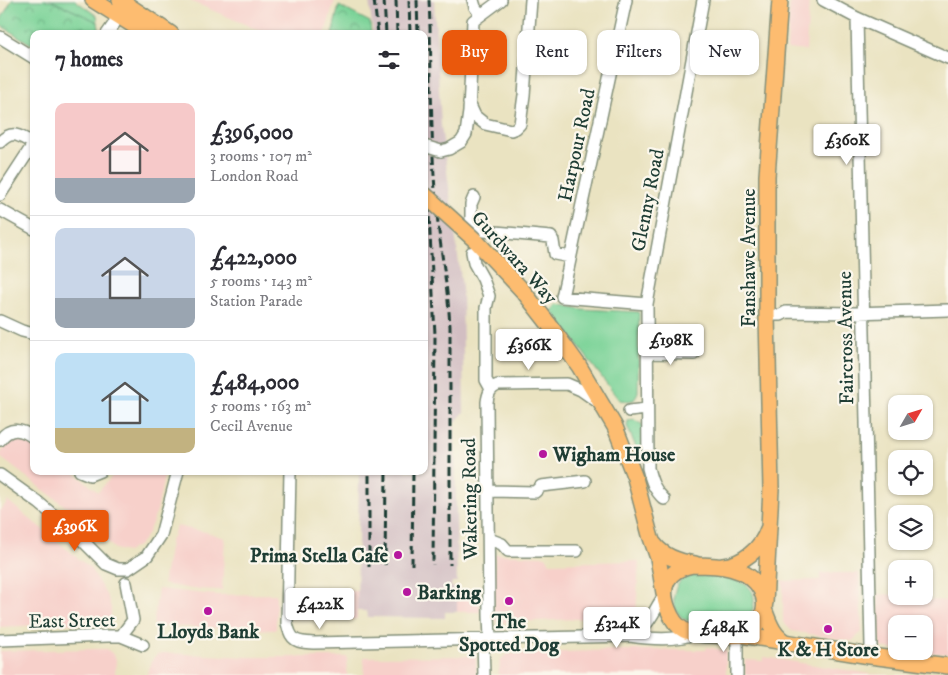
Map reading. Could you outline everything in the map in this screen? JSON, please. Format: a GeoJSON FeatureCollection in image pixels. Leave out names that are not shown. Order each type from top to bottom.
{"type":"FeatureCollection","features":[{"type":"Feature","properties":{"kind":"main road"},"geometry":{"type":"LineString","coordinates":[[120,0],[165,30]]}},
{"type":"Feature","properties":{"kind":"main road","name":"Fanshawe Avenue"},"geometry":{"type":"LineString","coordinates":[[765,606],[771,489],[767,315],[767,176],[780,0]]}},
{"type":"Feature","properties":{"kind":"main road"},"geometry":{"type":"LineString","coordinates":[[95,1],[141,30]]}},
{"type":"Feature","properties":{"kind":"main road","name":"Gurdwara Way"},"geometry":{"type":"LineString","coordinates":[[428,198],[474,247],[512,280],[548,323],[579,366],[602,404],[615,427],[630,461],[658,558],[664,594]]}},
{"type":"Feature","properties":{"kind":"main road","name":"Fanshawe Avenue"},"geometry":{"type":"LineString","coordinates":[[716,566],[733,564],[757,548],[767,532],[770,515]]}},
{"type":"Feature","properties":{"kind":"main road"},"geometry":{"type":"LineString","coordinates":[[652,540],[656,547],[669,556],[686,563],[736,569],[749,575],[762,592],[770,625],[783,641],[790,644]]}},
{"type":"Feature","properties":{"kind":"main road"},"geometry":{"type":"LineString","coordinates":[[700,565],[688,566],[674,573],[665,585],[664,594],[670,614],[683,630],[694,634],[739,635],[870,656],[948,666]]}},
{"type":"Feature","properties":{"kind":"main road"},"geometry":{"type":"LineString","coordinates":[[739,635],[755,628],[761,619],[765,606]]}},
{"type":"Feature","properties":{"kind":"street"},"geometry":{"type":"LineString","coordinates":[[110,30],[114,24],[120,0]]}},
{"type":"Feature","properties":{"kind":"street"},"geometry":{"type":"LineString","coordinates":[[474,0],[475,7],[480,14]]}},
{"type":"Feature","properties":{"kind":"street"},"geometry":{"type":"LineString","coordinates":[[428,147],[441,151],[449,149],[463,140],[468,124],[470,104],[472,24],[480,14],[501,0]]}},
{"type":"Feature","properties":{"kind":"street"},"geometry":{"type":"LineString","coordinates":[[470,104],[475,116],[485,124],[511,130],[520,124],[531,0]]}},
{"type":"Feature","properties":{"kind":"street","name":"Harpour Road"},"geometry":{"type":"LineString","coordinates":[[626,0],[562,297],[647,304]]}},
{"type":"Feature","properties":{"kind":"street","name":"Glenny Road"},"geometry":{"type":"LineString","coordinates":[[664,499],[658,494],[652,483],[648,468],[647,304],[703,0]]}},
{"type":"Feature","properties":{"kind":"street"},"geometry":{"type":"LineString","coordinates":[[823,0],[857,18],[948,58]]}},
{"type":"Feature","properties":{"kind":"street","name":"Faircross Avenue"},"geometry":{"type":"LineString","coordinates":[[857,18],[870,656]]}},
{"type":"Feature","properties":{"kind":"street"},"geometry":{"type":"LineString","coordinates":[[0,37],[30,56]]}},
{"type":"Feature","properties":{"kind":"street"},"geometry":{"type":"LineString","coordinates":[[0,142],[9,135],[17,134],[30,141]]}},
{"type":"Feature","properties":{"kind":"street"},"geometry":{"type":"LineString","coordinates":[[0,195],[30,148]]}},
{"type":"Feature","properties":{"kind":"street"},"geometry":{"type":"LineString","coordinates":[[474,197],[471,204],[471,220],[486,231],[550,237],[554,241],[555,254],[570,257]]}},
{"type":"Feature","properties":{"kind":"street"},"geometry":{"type":"LineString","coordinates":[[0,210],[30,227]]}},
{"type":"Feature","properties":{"kind":"street","name":"Wakering Road"},"geometry":{"type":"LineString","coordinates":[[474,247],[474,263],[489,296],[486,308],[486,380],[491,389],[487,402],[489,539],[488,616],[484,675]]}},
{"type":"Feature","properties":{"kind":"street"},"geometry":{"type":"LineString","coordinates":[[767,315],[781,315],[786,312],[948,310]]}},
{"type":"Feature","properties":{"kind":"street"},"geometry":{"type":"LineString","coordinates":[[0,321],[30,333]]}},
{"type":"Feature","properties":{"kind":"street"},"geometry":{"type":"LineString","coordinates":[[648,353],[694,354]]}},
{"type":"Feature","properties":{"kind":"street","name":"Gurdwara Way"},"geometry":{"type":"LineString","coordinates":[[491,389],[505,384],[560,383],[574,386],[602,404]]}},
{"type":"Feature","properties":{"kind":"street"},"geometry":{"type":"LineString","coordinates":[[629,411],[647,409]]}},
{"type":"Feature","properties":{"kind":"street"},"geometry":{"type":"LineString","coordinates":[[0,440],[8,432],[14,430],[22,431],[30,436]]}},
{"type":"Feature","properties":{"kind":"street"},"geometry":{"type":"LineString","coordinates":[[0,475],[39,503],[77,535],[106,564],[112,567],[128,569],[148,556],[162,535],[177,475]]}},
{"type":"Feature","properties":{"kind":"street"},"geometry":{"type":"LineString","coordinates":[[290,475],[287,624],[291,636],[296,641],[302,643],[630,636],[683,638],[694,634]]}},
{"type":"Feature","properties":{"kind":"street"},"geometry":{"type":"LineString","coordinates":[[488,491],[535,492],[541,486],[585,481]]}},
{"type":"Feature","properties":{"kind":"street"},"geometry":{"type":"LineString","coordinates":[[489,539],[502,544],[508,551],[577,551]]}},
{"type":"Feature","properties":{"kind":"street"},"geometry":{"type":"LineString","coordinates":[[121,636],[133,620],[126,583]]}},
{"type":"Feature","properties":{"kind":"street"},"geometry":{"type":"LineString","coordinates":[[630,636],[640,631],[647,624],[664,594]]}},
{"type":"Feature","properties":{"kind":"street"},"geometry":{"type":"LineString","coordinates":[[737,675],[739,635]]}},
{"type":"Feature","properties":{"kind":"street","name":"East Street"},"geometry":{"type":"LineString","coordinates":[[0,640],[121,636],[143,644]]}},
{"type":"Feature","properties":{"kind":"shaded area"},"geometry":{"type":"Polygon","coordinates":[[[188,0],[335,0],[326,30],[259,30],[188,0]]]}},
{"type":"Feature","properties":{"kind":"shaded area"},"geometry":{"type":"Polygon","coordinates":[[[369,0],[434,0],[441,125],[462,287],[464,412],[455,423],[457,582],[452,582],[451,587],[457,588],[457,612],[445,612],[445,618],[368,617],[367,611],[357,611],[359,475],[428,475],[428,30],[373,30],[369,0]]]}},
{"type":"Feature","properties":{"kind":"shaded area"},"geometry":{"type":"Polygon","coordinates":[[[790,0],[809,0],[806,51],[787,49],[790,0]]]}},
{"type":"Feature","properties":{"kind":"shaded area"},"geometry":{"type":"Polygon","coordinates":[[[16,436],[24,437],[30,441],[30,475],[77,475],[98,492],[113,475],[164,475],[157,511],[147,535],[139,545],[127,552],[115,549],[81,518],[0,457],[0,454],[16,436]]]}},
{"type":"Feature","properties":{"kind":"shaded area"},"geometry":{"type":"Polygon","coordinates":[[[8,501],[90,568],[108,598],[111,617],[103,622],[0,627],[0,511],[8,501]]]}},
{"type":"Feature","properties":{"kind":"shaded area"},"geometry":{"type":"Polygon","coordinates":[[[176,526],[225,538],[222,590],[192,589],[163,584],[171,537],[173,537],[176,526]]]}},
{"type":"Feature","properties":{"kind":"shaded area"},"geometry":{"type":"Polygon","coordinates":[[[495,554],[546,556],[550,563],[639,561],[636,617],[632,620],[621,620],[621,617],[613,617],[498,623],[494,618],[495,554]]]}},
{"type":"Feature","properties":{"kind":"shaded area"},"geometry":{"type":"Polygon","coordinates":[[[820,573],[859,573],[862,632],[852,641],[792,631],[783,622],[783,584],[781,581],[820,580],[820,573]]]}},
{"type":"Feature","properties":{"kind":"shaded area"},"geometry":{"type":"Polygon","coordinates":[[[158,589],[217,595],[276,594],[276,630],[155,626],[153,624],[158,589]]]}},
{"type":"Feature","properties":{"kind":"shaded area"},"geometry":{"type":"Polygon","coordinates":[[[302,591],[478,591],[480,612],[357,611],[357,619],[293,618],[294,597],[302,591]]]}},
{"type":"Feature","properties":{"kind":"shaded area"},"geometry":{"type":"Polygon","coordinates":[[[878,594],[888,595],[888,605],[933,605],[933,600],[948,601],[948,654],[933,653],[933,615],[888,615],[888,648],[880,647],[878,594]]]}},
{"type":"Feature","properties":{"kind":"shaded area"},"geometry":{"type":"Polygon","coordinates":[[[707,647],[726,651],[726,675],[498,675],[501,659],[508,654],[616,650],[706,650],[707,647]]]}},
{"type":"Feature","properties":{"kind":"shaded area"},"geometry":{"type":"Polygon","coordinates":[[[107,649],[116,659],[115,675],[0,675],[0,651],[107,649]]]}},
{"type":"Feature","properties":{"kind":"shaded area"},"geometry":{"type":"Polygon","coordinates":[[[158,654],[247,657],[347,657],[347,675],[147,675],[153,658],[158,654]]]}},
{"type":"Feature","properties":{"kind":"shaded area"},"geometry":{"type":"Polygon","coordinates":[[[476,656],[476,675],[364,675],[364,657],[476,656]]]}},
{"type":"Feature","properties":{"kind":"shaded area"},"geometry":{"type":"Polygon","coordinates":[[[764,657],[871,674],[891,675],[745,675],[745,660],[763,661],[764,657]]]}},
{"type":"Feature","properties":{"kind":"green space"},"geometry":{"type":"Polygon","coordinates":[[[12,0],[50,0],[98,22],[99,29],[30,30],[30,44],[0,25],[0,21],[12,0]]]}},
{"type":"Feature","properties":{"kind":"green space"},"geometry":{"type":"Polygon","coordinates":[[[50,0],[75,0],[97,16],[98,22],[50,0]]]}},
{"type":"Feature","properties":{"kind":"green space"},"geometry":{"type":"Polygon","coordinates":[[[339,6],[370,22],[371,30],[333,30],[339,6]]]}},
{"type":"Feature","properties":{"kind":"green space"},"geometry":{"type":"Polygon","coordinates":[[[558,304],[582,309],[639,312],[638,392],[634,400],[619,400],[552,311],[558,304]]]}},
{"type":"Feature","properties":{"kind":"green space"},"geometry":{"type":"Polygon","coordinates":[[[633,419],[643,425],[643,459],[641,459],[627,426],[628,421],[633,419]]]}},
{"type":"Feature","properties":{"kind":"green space"},"geometry":{"type":"Polygon","coordinates":[[[692,574],[722,577],[738,581],[750,588],[754,601],[749,616],[742,622],[730,624],[703,623],[684,619],[675,608],[674,594],[680,582],[692,574]]]}},
{"type":"Feature","properties":{"kind":"railway"},"geometry":{"type":"LineString","coordinates":[[374,0],[378,30]]}},
{"type":"Feature","properties":{"kind":"railway"},"geometry":{"type":"LineString","coordinates":[[384,0],[386,30]]}},
{"type":"Feature","properties":{"kind":"railway"},"geometry":{"type":"LineString","coordinates":[[396,0],[397,30]]}},
{"type":"Feature","properties":{"kind":"railway"},"geometry":{"type":"LineString","coordinates":[[409,0],[410,30]]}},
{"type":"Feature","properties":{"kind":"railway"},"geometry":{"type":"LineString","coordinates":[[417,0],[418,30]]}},
{"type":"Feature","properties":{"kind":"railway"},"geometry":{"type":"LineString","coordinates":[[429,0],[434,177],[450,327],[450,565]]}},
{"type":"Feature","properties":{"kind":"railway"},"geometry":{"type":"LineString","coordinates":[[428,193],[435,335],[433,565]]}},
{"type":"Feature","properties":{"kind":"railway"},"geometry":{"type":"LineString","coordinates":[[369,475],[369,567]]}},
{"type":"Feature","properties":{"kind":"railway"},"geometry":{"type":"LineString","coordinates":[[385,565],[386,475]]}},
{"type":"Feature","properties":{"kind":"railway"},"geometry":{"type":"LineString","coordinates":[[412,565],[413,475]]}},
{"type":"Feature","properties":{"kind":"place","name":"Wigham House"},"geometry":{"type":"Point","coordinates":[543,454]}},
{"type":"Feature","properties":{"kind":"place","name":"Prima Stella Cafe"},"geometry":{"type":"Point","coordinates":[398,555]}},
{"type":"Feature","properties":{"kind":"place","name":"Barking"},"geometry":{"type":"Point","coordinates":[407,592]}},
{"type":"Feature","properties":{"kind":"place","name":"The Spotted Dog"},"geometry":{"type":"Point","coordinates":[509,601]}},
{"type":"Feature","properties":{"kind":"place","name":"Lloyds Bank"},"geometry":{"type":"Point","coordinates":[208,611]}},
{"type":"Feature","properties":{"kind":"place","name":"K & H Store"},"geometry":{"type":"Point","coordinates":[828,629]}}]}
